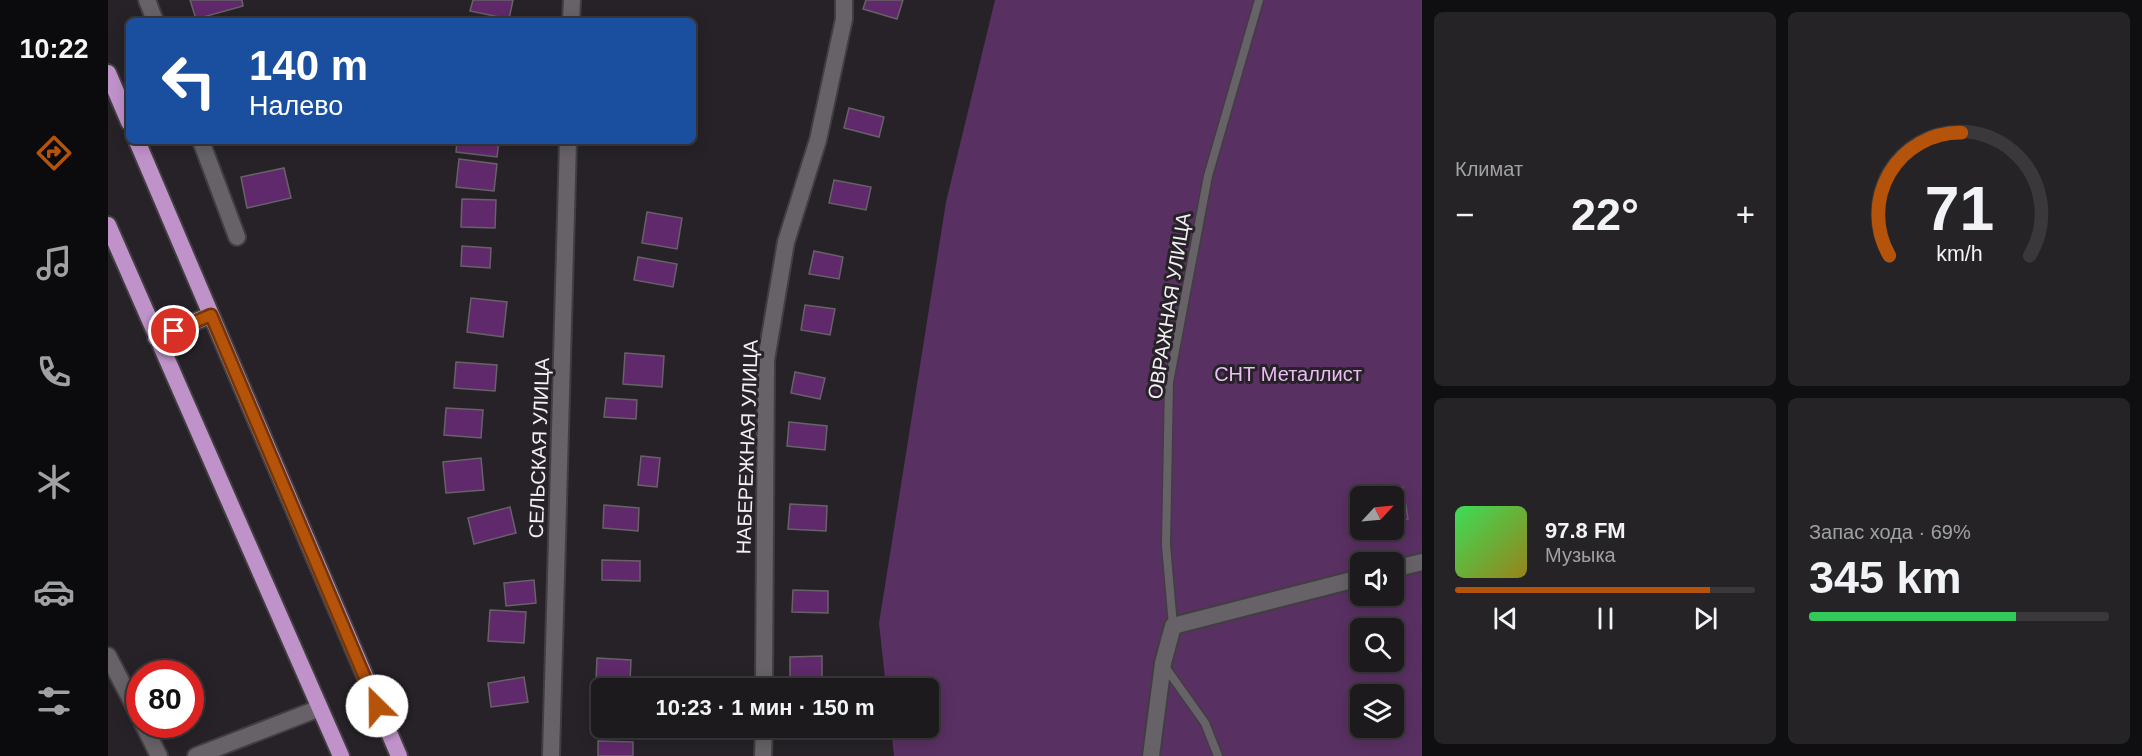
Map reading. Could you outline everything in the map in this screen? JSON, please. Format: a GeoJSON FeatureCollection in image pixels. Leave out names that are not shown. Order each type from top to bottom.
{"type":"FeatureCollection","features":[{"type":"Feature","properties":{"kind":"highway"},"geometry":{"type":"LineString","coordinates":[[108,73],[126,115]]}},
{"type":"Feature","properties":{"kind":"highway"},"geometry":{"type":"LineString","coordinates":[[138,144],[399,756]]}},
{"type":"Feature","properties":{"kind":"highway"},"geometry":{"type":"LineString","coordinates":[[108,225],[341,756]]}},
{"type":"Feature","properties":{"kind":"highway"},"geometry":{"type":"LineString","coordinates":[[156,338],[211,315]]}},
{"type":"Feature","properties":{"kind":"street"},"geometry":{"type":"LineString","coordinates":[[147,0],[154,18]]}},
{"type":"Feature","properties":{"kind":"street"},"geometry":{"type":"LineString","coordinates":[[571,18],[572,0]]}},
{"type":"Feature","properties":{"kind":"street","name":"НАБЕРЕЖНАЯ УЛИЦА"},"geometry":{"type":"LineString","coordinates":[[764,678],[766,360],[786,242],[818,140],[844,20],[844,0]]}},
{"type":"Feature","properties":{"kind":"street"},"geometry":{"type":"LineString","coordinates":[[202,144],[237,237]]}},
{"type":"Feature","properties":{"kind":"street","name":"СЕЛЬСКАЯ УЛИЦА"},"geometry":{"type":"LineString","coordinates":[[551,756],[568,144]]}},
{"type":"Feature","properties":{"kind":"street"},"geometry":{"type":"LineString","coordinates":[[1404,566],[1422,562]]}},
{"type":"Feature","properties":{"kind":"street"},"geometry":{"type":"LineString","coordinates":[[1151,756],[1162,663],[1173,626],[1350,581]]}},
{"type":"Feature","properties":{"kind":"street"},"geometry":{"type":"LineString","coordinates":[[108,656],[126,690]]}},
{"type":"Feature","properties":{"kind":"street"},"geometry":{"type":"LineString","coordinates":[[196,756],[320,708]]}},
{"type":"Feature","properties":{"kind":"street"},"geometry":{"type":"LineString","coordinates":[[150,738],[159,756]]}},
{"type":"Feature","properties":{"kind":"street"},"geometry":{"type":"LineString","coordinates":[[763,756],[764,738]]}},
{"type":"Feature","properties":{"kind":"lane","name":"ОВРАЖНАЯ УЛИЦА"},"geometry":{"type":"LineString","coordinates":[[1173,626],[1166,544],[1169,382],[1208,176],[1259,0]]}},
{"type":"Feature","properties":{"kind":"lane"},"geometry":{"type":"LineString","coordinates":[[1162,663],[1205,723],[1218,756]]}},
{"type":"Feature","properties":{"kind":"green space","name":"СНТ Металлист"},"geometry":{"type":"Polygon","coordinates":[[[995,0],[1422,0],[1422,756],[894,756],[892,738],[939,738],[939,678],[885,678],[879,623],[946,202],[995,0]]]}},
{"type":"Feature","properties":{"kind":"building"},"geometry":{"type":"Polygon","coordinates":[[[190,0],[242,0],[243,6],[196,18],[190,0]]]}},
{"type":"Feature","properties":{"kind":"building"},"geometry":{"type":"Polygon","coordinates":[[[473,0],[513,0],[509,18],[470,11],[473,0]]]}},
{"type":"Feature","properties":{"kind":"building"},"geometry":{"type":"Polygon","coordinates":[[[866,0],[903,0],[897,19],[863,9],[866,0]]]}},
{"type":"Feature","properties":{"kind":"building"},"geometry":{"type":"Polygon","coordinates":[[[849,108],[884,117],[879,137],[844,128],[849,108]]]}},
{"type":"Feature","properties":{"kind":"building"},"geometry":{"type":"Polygon","coordinates":[[[457,144],[499,144],[497,157],[456,152],[457,144]]]}},
{"type":"Feature","properties":{"kind":"building"},"geometry":{"type":"Polygon","coordinates":[[[459,159],[497,164],[494,191],[456,187],[459,159]]]}},
{"type":"Feature","properties":{"kind":"building"},"geometry":{"type":"Polygon","coordinates":[[[284,168],[291,198],[247,208],[241,177],[284,168]]]}},
{"type":"Feature","properties":{"kind":"building"},"geometry":{"type":"Polygon","coordinates":[[[834,180],[871,187],[866,210],[829,203],[834,180]]]}},
{"type":"Feature","properties":{"kind":"building"},"geometry":{"type":"Polygon","coordinates":[[[462,199],[496,200],[495,228],[461,227],[462,199]]]}},
{"type":"Feature","properties":{"kind":"building"},"geometry":{"type":"Polygon","coordinates":[[[647,212],[682,218],[677,249],[642,243],[647,212]]]}},
{"type":"Feature","properties":{"kind":"building"},"geometry":{"type":"Polygon","coordinates":[[[462,246],[491,248],[490,268],[461,266],[462,246]]]}},
{"type":"Feature","properties":{"kind":"building"},"geometry":{"type":"Polygon","coordinates":[[[814,251],[843,257],[839,279],[809,274],[814,251]]]}},
{"type":"Feature","properties":{"kind":"building"},"geometry":{"type":"Polygon","coordinates":[[[638,257],[677,264],[673,287],[634,280],[638,257]]]}},
{"type":"Feature","properties":{"kind":"building"},"geometry":{"type":"Polygon","coordinates":[[[471,298],[507,302],[503,337],[467,332],[471,298]]]}},
{"type":"Feature","properties":{"kind":"building"},"geometry":{"type":"Polygon","coordinates":[[[805,305],[835,309],[830,335],[801,330],[805,305]]]}},
{"type":"Feature","properties":{"kind":"building"},"geometry":{"type":"Polygon","coordinates":[[[625,353],[664,356],[662,387],[623,384],[625,353]]]}},
{"type":"Feature","properties":{"kind":"building"},"geometry":{"type":"Polygon","coordinates":[[[456,362],[497,365],[495,391],[454,388],[456,362]]]}},
{"type":"Feature","properties":{"kind":"building"},"geometry":{"type":"Polygon","coordinates":[[[795,372],[825,378],[820,399],[791,393],[795,372]]]}},
{"type":"Feature","properties":{"kind":"building"},"geometry":{"type":"Polygon","coordinates":[[[606,398],[637,400],[636,419],[604,417],[606,398]]]}},
{"type":"Feature","properties":{"kind":"building"},"geometry":{"type":"Polygon","coordinates":[[[446,408],[483,410],[481,438],[444,435],[446,408]]]}},
{"type":"Feature","properties":{"kind":"building"},"geometry":{"type":"Polygon","coordinates":[[[789,422],[827,426],[825,450],[787,446],[789,422]]]}},
{"type":"Feature","properties":{"kind":"building"},"geometry":{"type":"Polygon","coordinates":[[[641,456],[660,458],[657,487],[638,485],[641,456]]]}},
{"type":"Feature","properties":{"kind":"building"},"geometry":{"type":"Polygon","coordinates":[[[481,458],[484,490],[446,493],[443,462],[481,458]]]}},
{"type":"Feature","properties":{"kind":"building"},"geometry":{"type":"Polygon","coordinates":[[[1404,493],[1408,519],[1404,520],[1404,493]]]}},
{"type":"Feature","properties":{"kind":"building"},"geometry":{"type":"Polygon","coordinates":[[[790,504],[827,506],[826,531],[788,529],[790,504]]]}},
{"type":"Feature","properties":{"kind":"building"},"geometry":{"type":"Polygon","coordinates":[[[604,505],[639,508],[638,531],[603,528],[604,505]]]}},
{"type":"Feature","properties":{"kind":"building"},"geometry":{"type":"Polygon","coordinates":[[[510,507],[516,533],[474,544],[468,518],[510,507]]]}},
{"type":"Feature","properties":{"kind":"building"},"geometry":{"type":"Polygon","coordinates":[[[602,560],[640,561],[640,581],[602,580],[602,560]]]}},
{"type":"Feature","properties":{"kind":"building"},"geometry":{"type":"Polygon","coordinates":[[[534,580],[536,603],[506,606],[504,583],[534,580]]]}},
{"type":"Feature","properties":{"kind":"building"},"geometry":{"type":"Polygon","coordinates":[[[793,590],[828,591],[828,613],[792,612],[793,590]]]}},
{"type":"Feature","properties":{"kind":"building"},"geometry":{"type":"Polygon","coordinates":[[[490,610],[526,612],[524,643],[488,641],[490,610]]]}},
{"type":"Feature","properties":{"kind":"building"},"geometry":{"type":"Polygon","coordinates":[[[822,656],[822,678],[790,678],[790,657],[822,656]]]}},
{"type":"Feature","properties":{"kind":"building"},"geometry":{"type":"Polygon","coordinates":[[[597,658],[631,660],[630,678],[596,678],[597,658]]]}},
{"type":"Feature","properties":{"kind":"building"},"geometry":{"type":"Polygon","coordinates":[[[524,677],[528,702],[491,707],[488,683],[524,677]]]}},
{"type":"Feature","properties":{"kind":"building"},"geometry":{"type":"Polygon","coordinates":[[[598,741],[633,742],[633,756],[598,756],[598,741]]]}},
{"type":"Feature","properties":{"kind":"route"},"geometry":{"type":"LineString","coordinates":[[174,331],[211,315],[377,706]]}}]}
